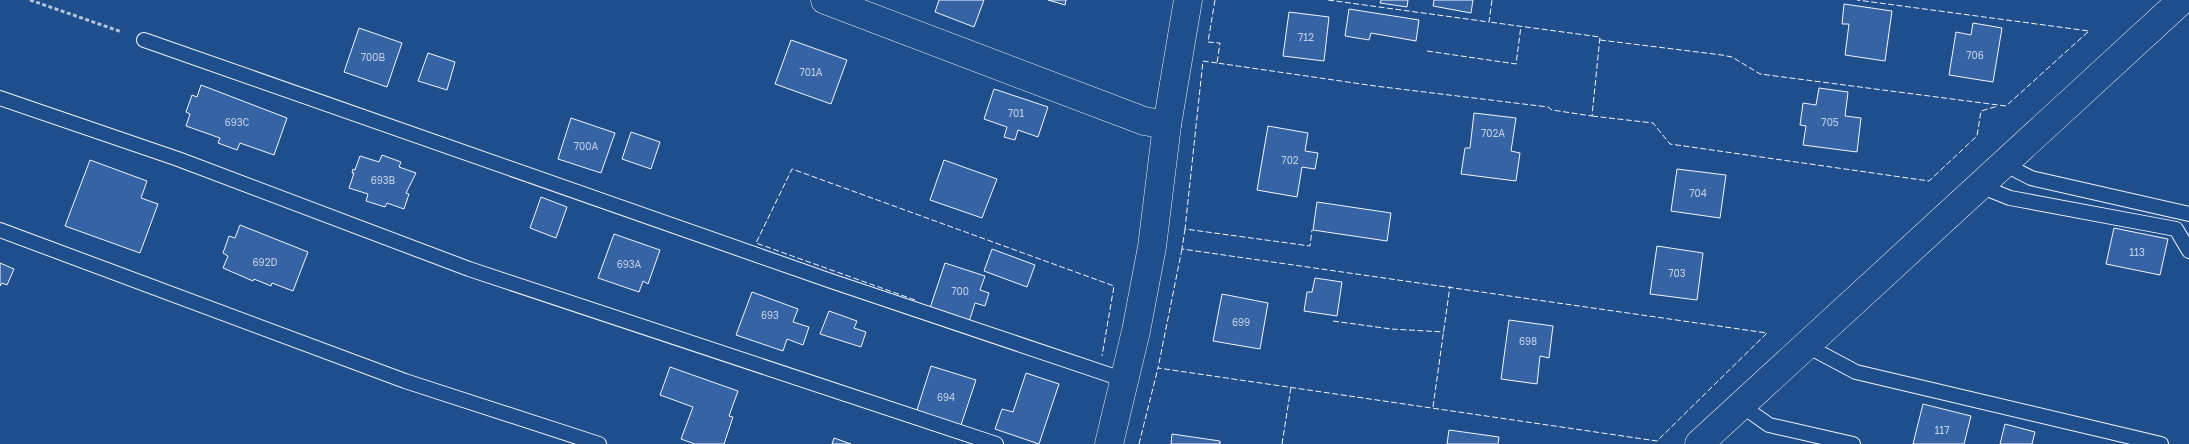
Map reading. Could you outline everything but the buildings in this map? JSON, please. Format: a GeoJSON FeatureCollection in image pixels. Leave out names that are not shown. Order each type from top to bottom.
{"type":"FeatureCollection","features":[{"type":"Feature","properties":{"kind":"street"},"geometry":{"type":"LineString","coordinates":[[825,0],[1144,121],[1168,125]]}},
{"type":"Feature","properties":{"kind":"street"},"geometry":{"type":"LineString","coordinates":[[1109,444],[1125,380],[1152,247],[1168,125],[1188,0]]}},
{"type":"Feature","properties":{"kind":"street"},"geometry":{"type":"LineString","coordinates":[[1699,444],[1808,346],[2182,0]]}},
{"type":"Feature","properties":{"kind":"lane"},"geometry":{"type":"LineString","coordinates":[[144,40],[831,281],[1125,380]]}},
{"type":"Feature","properties":{"kind":"lane"},"geometry":{"type":"LineString","coordinates":[[0,98],[178,159],[469,270],[996,444]]}},
{"type":"Feature","properties":{"kind":"lane"},"geometry":{"type":"LineString","coordinates":[[2004,164],[2031,178],[2189,214]]}},
{"type":"Feature","properties":{"kind":"lane"},"geometry":{"type":"LineString","coordinates":[[1980,186],[2010,198],[2176,230],[2189,251]]}},
{"type":"Feature","properties":{"kind":"lane"},"geometry":{"type":"LineString","coordinates":[[0,230],[405,381],[599,444]]}},
{"type":"Feature","properties":{"kind":"lane"},"geometry":{"type":"LineString","coordinates":[[1808,346],[1856,372],[2161,444]]}},
{"type":"Feature","properties":{"kind":"lane"},"geometry":{"type":"LineString","coordinates":[[1742,406],[1769,425],[1853,444]]}},
{"type":"Feature","properties":{"kind":"path"},"geometry":{"type":"LineString","coordinates":[[30,0],[144,40]]}},
{"type":"Feature","properties":{"kind":"fence"},"geometry":{"type":"LineString","coordinates":[[1215,0],[1208,42],[1220,43],[1217,63],[1375,86],[1548,107],[1552,110],[1592,116],[1600,37],[1489,22]]}},
{"type":"Feature","properties":{"kind":"fence"},"geometry":{"type":"LineString","coordinates":[[1328,0],[1489,22],[1492,0]]}},
{"type":"Feature","properties":{"kind":"fence"},"geometry":{"type":"LineString","coordinates":[[1600,40],[1732,57],[1760,74],[2006,106],[2089,31],[1857,0]]}},
{"type":"Feature","properties":{"kind":"fence"},"geometry":{"type":"LineString","coordinates":[[1427,51],[1516,64],[1521,26]]}},
{"type":"Feature","properties":{"kind":"fence"},"geometry":{"type":"LineString","coordinates":[[1217,63],[1203,61],[1185,229],[1310,246],[1312,230]]}},
{"type":"Feature","properties":{"kind":"fence"},"geometry":{"type":"LineString","coordinates":[[1592,116],[1653,123],[1670,144],[1929,181],[1977,136],[1981,111],[1998,106]]}},
{"type":"Feature","properties":{"kind":"fence"},"geometry":{"type":"LineString","coordinates":[[915,300],[756,243],[792,169],[1114,286],[1102,356]]}},
{"type":"Feature","properties":{"kind":"fence"},"geometry":{"type":"LineString","coordinates":[[1182,249],[1158,368],[1657,441],[1767,333],[1182,249],[1185,229]]}},
{"type":"Feature","properties":{"kind":"fence"},"geometry":{"type":"LineString","coordinates":[[1433,407],[1450,286]]}},
{"type":"Feature","properties":{"kind":"fence"},"geometry":{"type":"LineString","coordinates":[[1333,321],[1391,329],[1444,332]]}},
{"type":"Feature","properties":{"kind":"fence"},"geometry":{"type":"LineString","coordinates":[[1139,444],[1158,368]]}},
{"type":"Feature","properties":{"kind":"fence"},"geometry":{"type":"LineString","coordinates":[[1282,444],[1291,387]]}}]}
